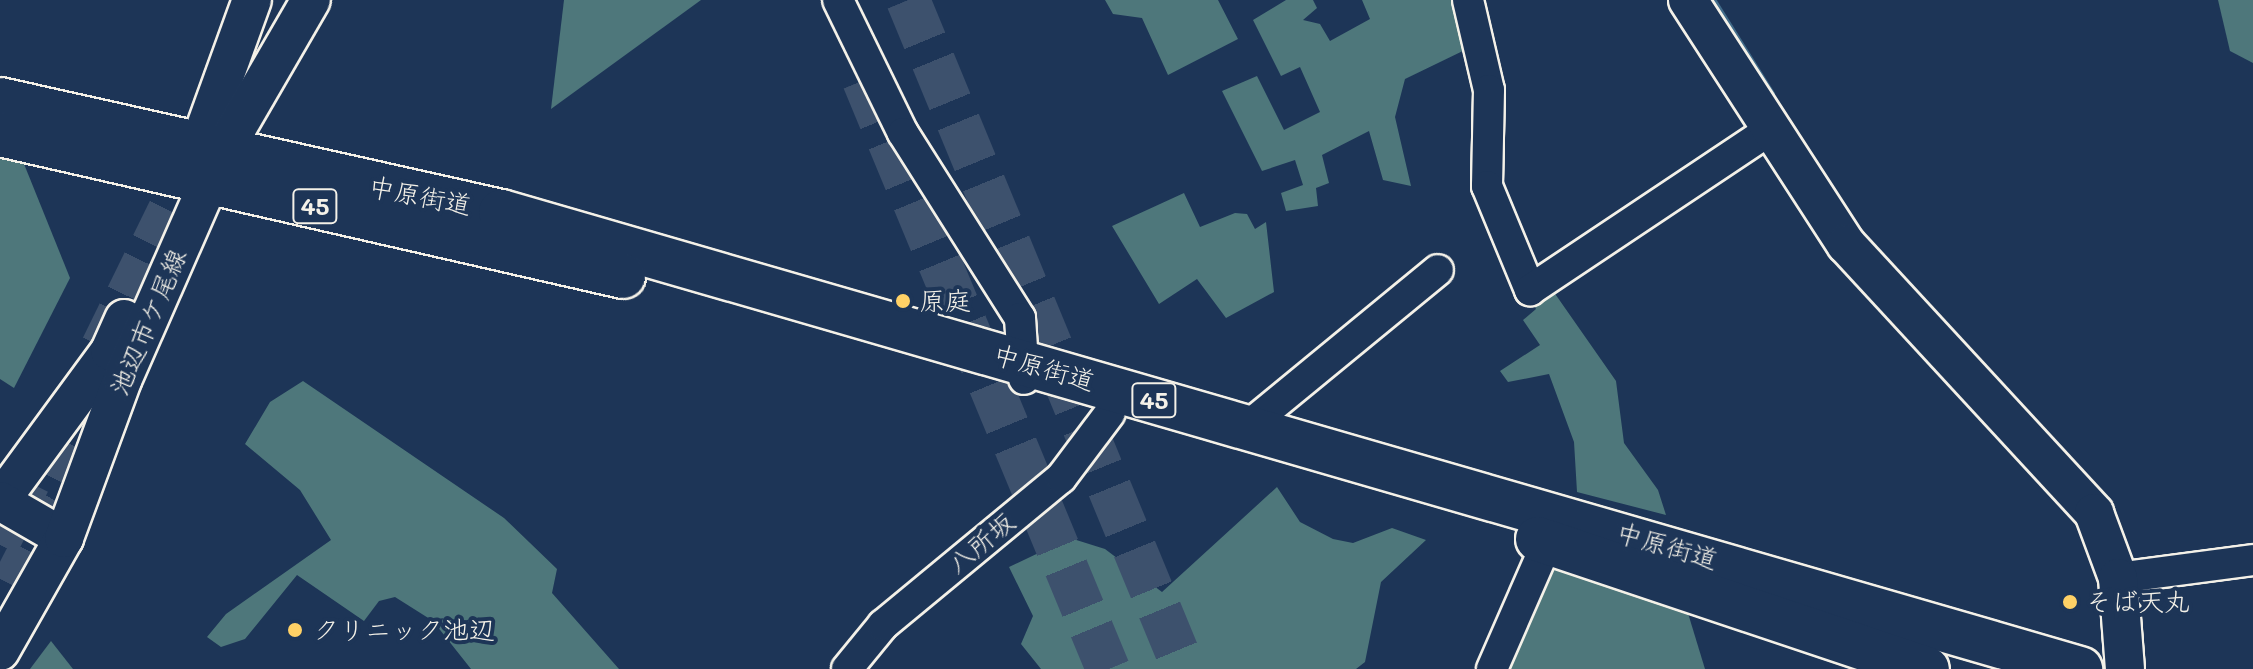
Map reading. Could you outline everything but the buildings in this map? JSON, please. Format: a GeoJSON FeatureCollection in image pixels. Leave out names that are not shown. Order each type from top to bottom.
{"type":"FeatureCollection","features":[{"type":"Feature","properties":{"kind":"main road","name":"中原街道"},"geometry":{"type":"LineString","coordinates":[[0,100],[203,167],[650,282],[1247,427],[2080,669]]}},
{"type":"Feature","properties":{"kind":"main road","name":"中原街道"},"geometry":{"type":"LineString","coordinates":[[0,134],[203,167]]}},
{"type":"Feature","properties":{"kind":"main road","name":"中原街道"},"geometry":{"type":"LineString","coordinates":[[1025,374],[1110,413],[1548,541],[1927,669]]}},
{"type":"Feature","properties":{"kind":"street","name":"池辺市ケ尾線"},"geometry":{"type":"LineString","coordinates":[[0,651],[64,538],[203,167],[252,0]]}},
{"type":"Feature","properties":{"kind":"street","name":"池辺市ケ尾線"},"geometry":{"type":"LineString","coordinates":[[0,501],[110,351],[203,167],[311,0]]}},
{"type":"Feature","properties":{"kind":"street"},"geometry":{"type":"LineString","coordinates":[[838,0],[903,133],[1020,318],[1025,374]]}},
{"type":"Feature","properties":{"kind":"street"},"geometry":{"type":"LineString","coordinates":[[1468,0],[1489,90],[1487,186],[1530,290],[1768,131]]}},
{"type":"Feature","properties":{"kind":"street"},"geometry":{"type":"LineString","coordinates":[[1688,0],[1768,131],[1846,244],[2094,513],[2118,578],[2125,669]]}},
{"type":"Feature","properties":{"kind":"street"},"geometry":{"type":"LineString","coordinates":[[1247,427],[1438,270]]}},
{"type":"Feature","properties":{"kind":"street","name":"八所坂"},"geometry":{"type":"LineString","coordinates":[[847,669],[883,625],[1061,478],[1110,413]]}},
{"type":"Feature","properties":{"kind":"street"},"geometry":{"type":"LineString","coordinates":[[0,501],[64,538]]}},
{"type":"Feature","properties":{"kind":"street"},"geometry":{"type":"LineString","coordinates":[[1492,669],[1548,541]]}},
{"type":"Feature","properties":{"kind":"street"},"geometry":{"type":"LineString","coordinates":[[2118,578],[2253,560]]}},
{"type":"Feature","properties":{"kind":"green space"},"geometry":{"type":"Polygon","coordinates":[[[564,0],[701,0],[551,109],[564,0]]]}},
{"type":"Feature","properties":{"kind":"green space"},"geometry":{"type":"Polygon","coordinates":[[[1105,0],[1218,0],[1238,39],[1168,75],[1142,18],[1113,14],[1105,0]]]}},
{"type":"Feature","properties":{"kind":"green space"},"geometry":{"type":"Polygon","coordinates":[[[1286,0],[1313,0],[1317,8],[1303,20],[1320,24],[1330,41],[1370,19],[1362,0],[1458,0],[1469,48],[1405,79],[1395,117],[1411,186],[1383,180],[1369,131],[1322,155],[1329,183],[1316,188],[1318,206],[1286,211],[1281,193],[1303,185],[1295,160],[1262,171],[1222,91],[1257,76],[1284,130],[1320,112],[1300,67],[1281,76],[1253,20],[1286,0]]]}},
{"type":"Feature","properties":{"kind":"green space"},"geometry":{"type":"Polygon","coordinates":[[[2218,0],[2253,0],[2253,63],[2230,51],[2218,0]]]}},
{"type":"Feature","properties":{"kind":"green space"},"geometry":{"type":"Polygon","coordinates":[[[0,157],[22,159],[70,278],[14,388],[0,379],[0,157]]]}},
{"type":"Feature","properties":{"kind":"green space"},"geometry":{"type":"Polygon","coordinates":[[[1184,193],[1200,227],[1235,213],[1247,214],[1255,229],[1266,222],[1274,292],[1226,318],[1197,279],[1159,304],[1112,226],[1184,193]]]}},
{"type":"Feature","properties":{"kind":"green space"},"geometry":{"type":"Polygon","coordinates":[[[1551,288],[1616,381],[1624,443],[1658,490],[1666,515],[1577,492],[1574,442],[1549,374],[1508,382],[1500,371],[1540,345],[1523,320],[1536,309],[1531,299],[1551,288]]]}},
{"type":"Feature","properties":{"kind":"green space"},"geometry":{"type":"Polygon","coordinates":[[[303,381],[504,518],[557,569],[552,593],[619,669],[471,669],[433,621],[395,597],[379,601],[364,621],[297,575],[245,639],[221,647],[207,637],[226,614],[331,540],[300,490],[245,444],[270,402],[303,381]]]}},
{"type":"Feature","properties":{"kind":"green space"},"geometry":{"type":"Polygon","coordinates":[[[1277,487],[1300,522],[1333,539],[1353,543],[1392,528],[1426,540],[1381,582],[1365,662],[1356,669],[1041,669],[1021,644],[1033,616],[1009,567],[1070,538],[1105,549],[1162,592],[1277,487]]]}},
{"type":"Feature","properties":{"kind":"green space"},"geometry":{"type":"Polygon","coordinates":[[[1549,567],[1687,610],[1705,669],[1500,669],[1549,567]]]}},
{"type":"Feature","properties":{"kind":"green space"},"geometry":{"type":"Polygon","coordinates":[[[51,641],[73,669],[30,669],[51,641]]]}},
{"type":"Feature","properties":{"kind":"waterway"},"geometry":{"type":"LineString","coordinates":[[1712,0],[1771,94]]}},
{"type":"Feature","properties":{"kind":"tunnel"},"geometry":{"type":"LineString","coordinates":[[908,0],[1184,669]]}},
{"type":"Feature","properties":{"kind":"tunnel"},"geometry":{"type":"LineString","coordinates":[[864,80],[1108,669]]}},
{"type":"Feature","properties":{"kind":"tunnel"},"geometry":{"type":"LineString","coordinates":[[100,346],[196,150]]}},
{"type":"Feature","properties":{"kind":"tunnel"},"geometry":{"type":"LineString","coordinates":[[10,584],[92,424]]}},
{"type":"Feature","properties":{"kind":"tunnel"},"geometry":{"type":"LineString","coordinates":[[0,545],[31,483]]}},
{"type":"Feature","properties":{"kind":"place","name":"原庭"},"geometry":{"type":"Point","coordinates":[903,301]}},
{"type":"Feature","properties":{"kind":"place","name":"そば天丸"},"geometry":{"type":"Point","coordinates":[2070,602]}},
{"type":"Feature","properties":{"kind":"place","name":"クリニック池辺"},"geometry":{"type":"Point","coordinates":[295,630]}}]}
